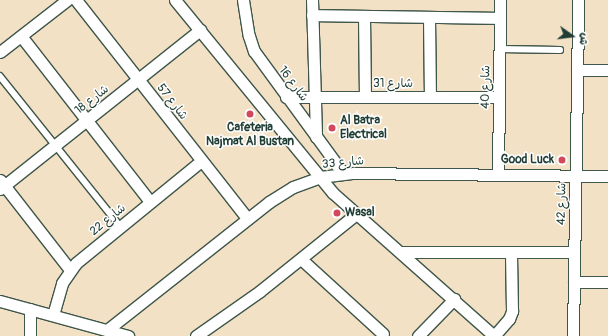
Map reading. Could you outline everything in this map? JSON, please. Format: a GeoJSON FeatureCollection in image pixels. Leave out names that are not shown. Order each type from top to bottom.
{"type":"FeatureCollection","features":[{"type":"Feature","properties":{"kind":"street"},"geometry":{"type":"LineString","coordinates":[[0,52],[67,0]]}},
{"type":"Feature","properties":{"kind":"street","name":"شارع 57"},"geometry":{"type":"LineString","coordinates":[[76,0],[248,219]]}},
{"type":"Feature","properties":{"kind":"street"},"geometry":{"type":"LineString","coordinates":[[175,0],[320,177],[356,214],[401,252],[494,336],[509,318],[512,311],[511,252]]}},
{"type":"Feature","properties":{"kind":"street","name":"شارع 16"},"geometry":{"type":"LineString","coordinates":[[243,0],[246,21],[254,51],[286,97],[343,173]]}},
{"type":"Feature","properties":{"kind":"street"},"geometry":{"type":"LineString","coordinates":[[312,0],[316,137]]}},
{"type":"Feature","properties":{"kind":"street","name":"شارع 40"},"geometry":{"type":"LineString","coordinates":[[498,175],[500,0]]}},
{"type":"Feature","properties":{"kind":"street","name":"شارع 42"},"geometry":{"type":"LineString","coordinates":[[573,336],[578,0]]}},
{"type":"Feature","properties":{"kind":"street"},"geometry":{"type":"LineString","coordinates":[[312,15],[499,18]]}},
{"type":"Feature","properties":{"kind":"street"},"geometry":{"type":"LineString","coordinates":[[364,16],[365,97]]}},
{"type":"Feature","properties":{"kind":"street"},"geometry":{"type":"LineString","coordinates":[[429,17],[430,97]]}},
{"type":"Feature","properties":{"kind":"street","name":"شارع 18"},"geometry":{"type":"LineString","coordinates":[[2,185],[87,121],[200,30]]}},
{"type":"Feature","properties":{"kind":"street"},"geometry":{"type":"LineString","coordinates":[[21,36],[150,202]]}},
{"type":"Feature","properties":{"kind":"street"},"geometry":{"type":"LineString","coordinates":[[577,70],[608,70]]}},
{"type":"Feature","properties":{"kind":"street","name":"شارع 31"},"geometry":{"type":"LineString","coordinates":[[286,97],[499,97]]}},
{"type":"Feature","properties":{"kind":"street","name":"شارع 22"},"geometry":{"type":"LineString","coordinates":[[53,315],[56,298],[70,270],[120,226],[202,161]]}},
{"type":"Feature","properties":{"kind":"street","name":"شارع 33"},"geometry":{"type":"LineString","coordinates":[[107,330],[281,194],[320,177],[343,173],[608,176]]}},
{"type":"Feature","properties":{"kind":"street"},"geometry":{"type":"LineString","coordinates":[[2,185],[70,270]]}},
{"type":"Feature","properties":{"kind":"street"},"geometry":{"type":"LineString","coordinates":[[196,336],[301,259],[356,214]]}},
{"type":"Feature","properties":{"kind":"street"},"geometry":{"type":"LineString","coordinates":[[401,252],[574,252]]}},
{"type":"Feature","properties":{"kind":"street"},"geometry":{"type":"LineString","coordinates":[[301,259],[383,334]]}},
{"type":"Feature","properties":{"kind":"street"},"geometry":{"type":"LineString","coordinates":[[574,282],[608,282]]}},
{"type":"Feature","properties":{"kind":"street"},"geometry":{"type":"LineString","coordinates":[[418,336],[454,299]]}},
{"type":"Feature","properties":{"kind":"street"},"geometry":{"type":"LineString","coordinates":[[0,301],[128,336]]}},
{"type":"Feature","properties":{"kind":"street"},"geometry":{"type":"LineString","coordinates":[[30,309],[30,336]]}},
{"type":"Feature","properties":{"kind":"lane"},"geometry":{"type":"LineString","coordinates":[[499,49],[560,50]]}},
{"type":"Feature","properties":{"kind":"lane"},"geometry":{"type":"LineString","coordinates":[[0,76],[120,226]]}},
{"type":"Feature","properties":{"kind":"place","name":"Cafeteria Najmat Al Bustan"},"geometry":{"type":"Point","coordinates":[250,114]}},
{"type":"Feature","properties":{"kind":"place","name":"Al Batra Electrical"},"geometry":{"type":"Point","coordinates":[332,128]}},
{"type":"Feature","properties":{"kind":"place","name":"Good Luck"},"geometry":{"type":"Point","coordinates":[562,160]}},
{"type":"Feature","properties":{"kind":"place","name":"Wasal"},"geometry":{"type":"Point","coordinates":[337,213]}}]}
